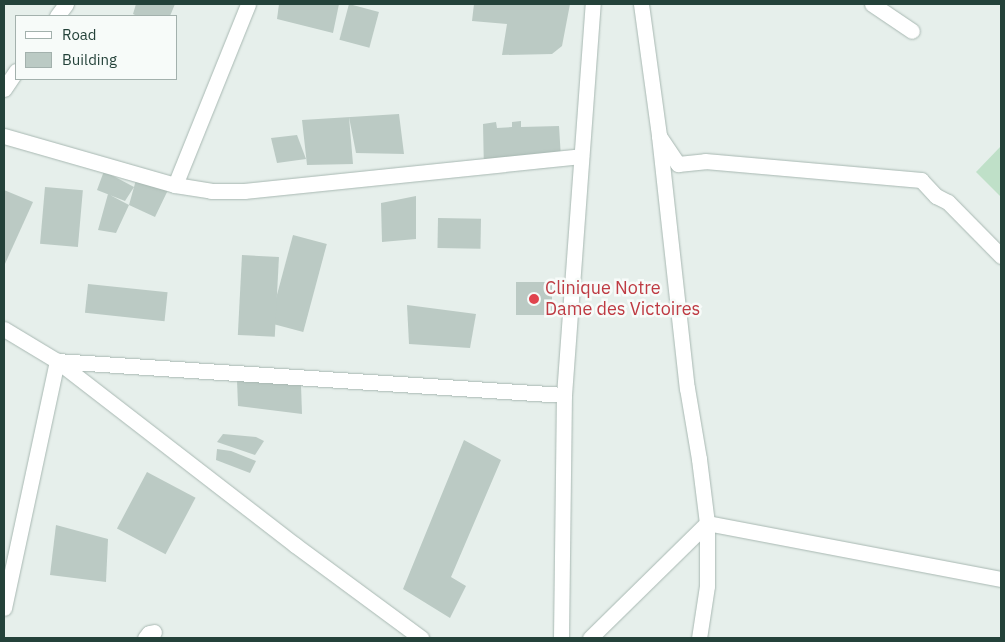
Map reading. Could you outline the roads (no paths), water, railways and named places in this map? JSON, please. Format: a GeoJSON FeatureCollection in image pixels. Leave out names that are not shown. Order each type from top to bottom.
{"type":"FeatureCollection","features":[{"type":"Feature","properties":{"kind":"street"},"geometry":{"type":"LineString","coordinates":[[58,15],[66,4]]}},
{"type":"Feature","properties":{"kind":"street"},"geometry":{"type":"LineString","coordinates":[[175,185],[248,4]]}},
{"type":"Feature","properties":{"kind":"street"},"geometry":{"type":"LineString","coordinates":[[561,638],[564,395],[593,4]]}},
{"type":"Feature","properties":{"kind":"street"},"geometry":{"type":"LineString","coordinates":[[641,4],[659,136],[687,388],[707,523],[707,586],[699,638]]}},
{"type":"Feature","properties":{"kind":"street"},"geometry":{"type":"LineString","coordinates":[[872,4],[912,31]]}},
{"type":"Feature","properties":{"kind":"street"},"geometry":{"type":"LineString","coordinates":[[4,88],[15,73]]}},
{"type":"Feature","properties":{"kind":"street"},"geometry":{"type":"LineString","coordinates":[[4,136],[175,185],[211,191],[244,191],[581,156]]}},
{"type":"Feature","properties":{"kind":"street"},"geometry":{"type":"LineString","coordinates":[[659,136],[678,164],[705,161],[921,180],[936,196],[948,202],[1001,256]]}},
{"type":"Feature","properties":{"kind":"street"},"geometry":{"type":"LineString","coordinates":[[4,329],[57,361],[295,545],[420,638]]}},
{"type":"Feature","properties":{"kind":"street"},"geometry":{"type":"LineString","coordinates":[[57,361],[564,395]]}},
{"type":"Feature","properties":{"kind":"street"},"geometry":{"type":"LineString","coordinates":[[4,608],[57,361]]}},
{"type":"Feature","properties":{"kind":"street"},"geometry":{"type":"LineString","coordinates":[[707,523],[1001,579]]}},
{"type":"Feature","properties":{"kind":"street"},"geometry":{"type":"LineString","coordinates":[[590,638],[707,523]]}},
{"type":"Feature","properties":{"kind":"place","name":"Clinique Notre Dame des Victoires"},"geometry":{"type":"Point","coordinates":[534,299]}}]}
